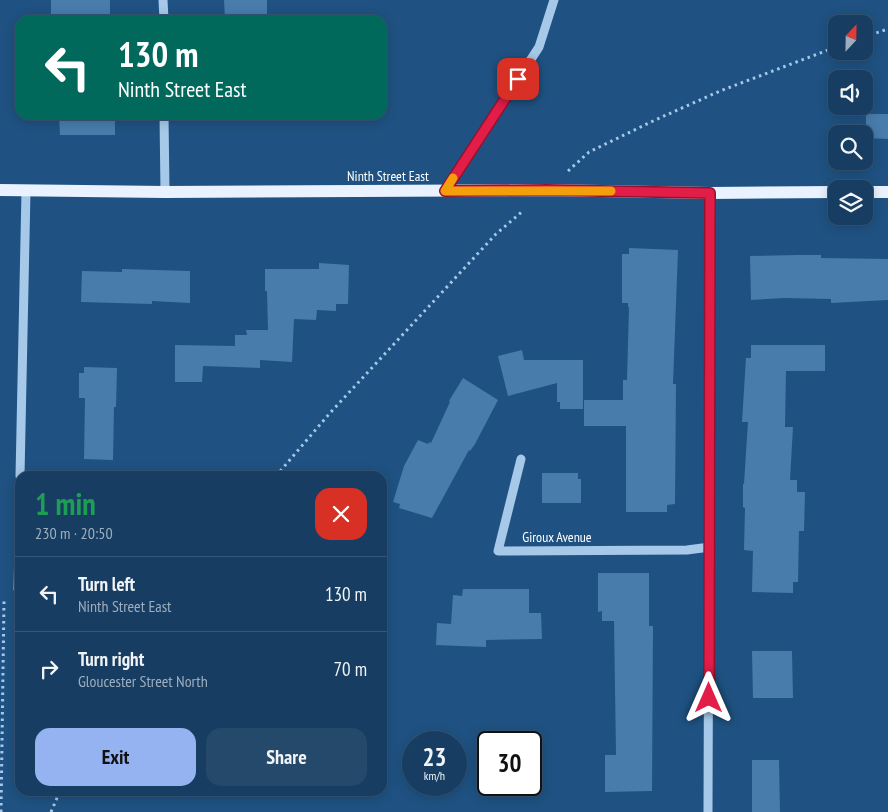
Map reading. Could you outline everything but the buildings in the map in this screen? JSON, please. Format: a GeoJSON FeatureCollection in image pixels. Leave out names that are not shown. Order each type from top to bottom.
{"type":"FeatureCollection","features":[{"type":"Feature","properties":{"kind":"main road","name":"Ninth Street East"},"geometry":{"type":"LineString","coordinates":[[0,190],[164,192],[547,190],[710,193],[828,192]]}},
{"type":"Feature","properties":{"kind":"main road"},"geometry":{"type":"LineString","coordinates":[[873,192],[888,192]]}},
{"type":"Feature","properties":{"kind":"street"},"geometry":{"type":"LineString","coordinates":[[164,0],[164,15]]}},
{"type":"Feature","properties":{"kind":"street"},"geometry":{"type":"LineString","coordinates":[[445,191],[539,47],[554,0]]}},
{"type":"Feature","properties":{"kind":"street"},"geometry":{"type":"LineString","coordinates":[[164,120],[164,192]]}},
{"type":"Feature","properties":{"kind":"street"},"geometry":{"type":"LineString","coordinates":[[20,471],[26,191]]}},
{"type":"Feature","properties":{"kind":"street"},"geometry":{"type":"LineString","coordinates":[[708,812],[710,193]]}},
{"type":"Feature","properties":{"kind":"street","name":"Giroux Avenue"},"geometry":{"type":"LineString","coordinates":[[521,459],[498,551],[687,550],[710,547]]}},
{"type":"Feature","properties":{"kind":"path"},"geometry":{"type":"LineString","coordinates":[[873,34],[888,29]]}},
{"type":"Feature","properties":{"kind":"path"},"geometry":{"type":"LineString","coordinates":[[280,471],[330,413],[496,234],[589,152],[720,91],[828,50]]}},
{"type":"Feature","properties":{"kind":"path"},"geometry":{"type":"LineString","coordinates":[[0,812],[4,601],[15,592]]}},
{"type":"Feature","properties":{"kind":"path"},"geometry":{"type":"LineString","coordinates":[[51,812],[58,796]]}},
{"type":"Feature","properties":{"kind":"slow traffic"},"geometry":{"type":"LineString","coordinates":[[453,178],[445,191],[611,191]]}},
{"type":"Feature","properties":{"kind":"route"},"geometry":{"type":"LineString","coordinates":[[518,79],[445,191],[547,190],[710,193],[709,698]]}}]}
